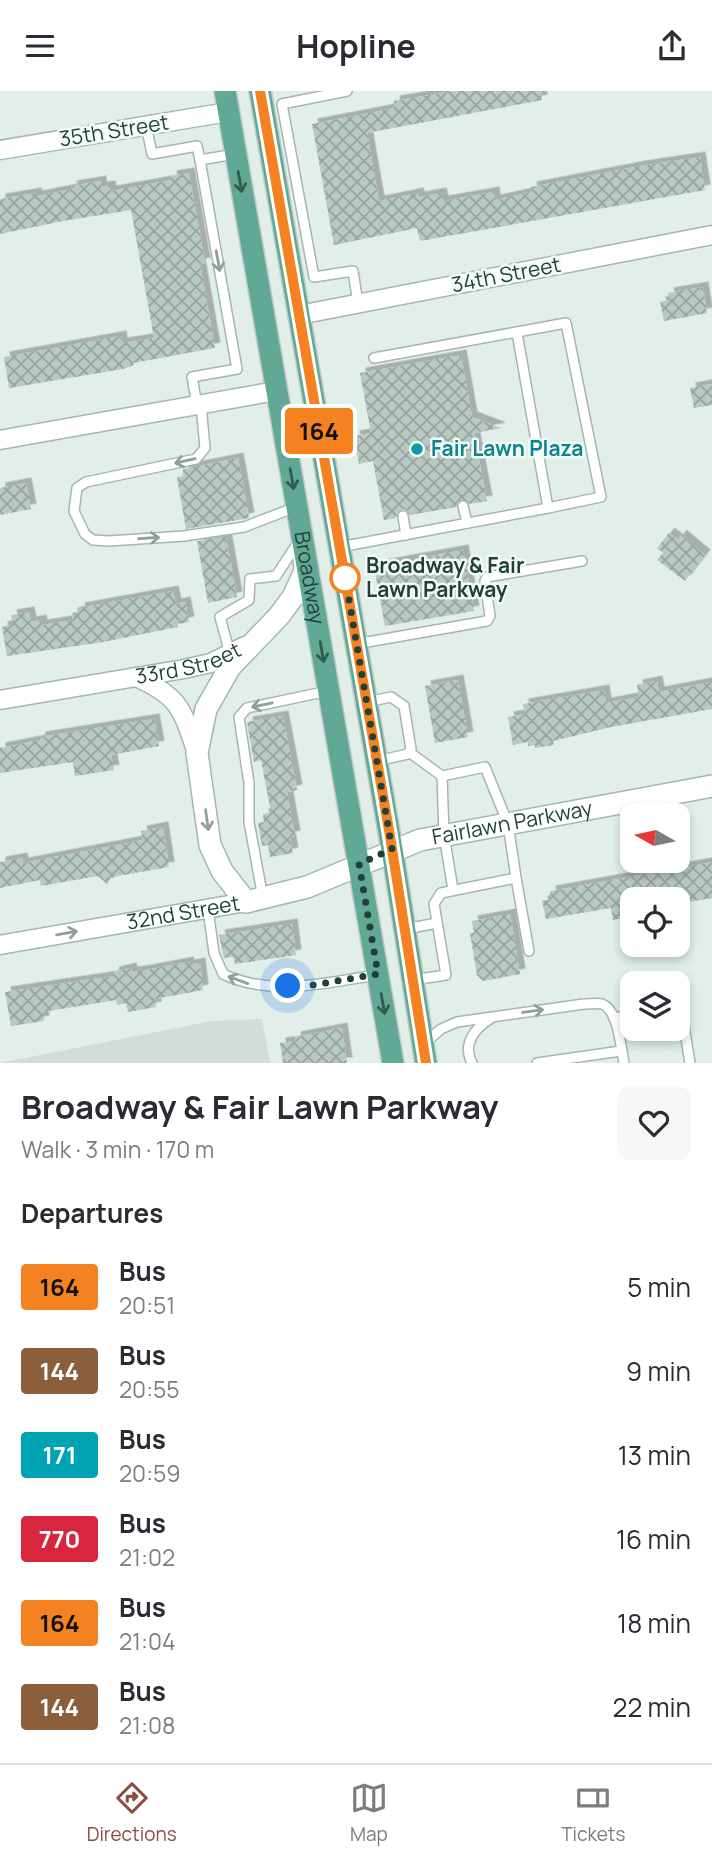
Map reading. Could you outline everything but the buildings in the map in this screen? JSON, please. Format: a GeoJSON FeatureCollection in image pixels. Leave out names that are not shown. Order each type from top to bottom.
{"type":"FeatureCollection","features":[{"type":"Feature","properties":{"kind":"main road","name":"Broadway"},"geometry":{"type":"LineString","coordinates":[[260,91],[300,262],[299,315],[425,1053]]}},
{"type":"Feature","properties":{"kind":"main road","name":"Broadway"},"geometry":{"type":"LineString","coordinates":[[226,101],[393,1063]]}},
{"type":"Feature","properties":{"kind":"street","name":"35th Street"},"geometry":{"type":"LineString","coordinates":[[0,149],[146,125],[226,101]]}},
{"type":"Feature","properties":{"kind":"street","name":"34th Street"},"geometry":{"type":"LineString","coordinates":[[299,315],[712,235]]}},
{"type":"Feature","properties":{"kind":"street"},"geometry":{"type":"LineString","coordinates":[[0,440],[276,391]]}},
{"type":"Feature","properties":{"kind":"street","name":"33rd Street"},"geometry":{"type":"LineString","coordinates":[[0,700],[211,663],[230,654],[261,635],[293,597],[305,571],[302,537]]}},
{"type":"Feature","properties":{"kind":"street"},"geometry":{"type":"LineString","coordinates":[[197,753],[206,709],[230,667],[261,635]]}},
{"type":"Feature","properties":{"kind":"street"},"geometry":{"type":"LineString","coordinates":[[136,677],[158,687],[181,708],[197,753],[210,845],[222,871],[255,900]]}},
{"type":"Feature","properties":{"kind":"street","name":"Fairlawn Parkway"},"geometry":{"type":"LineString","coordinates":[[359,864],[420,839],[712,786]]}},
{"type":"Feature","properties":{"kind":"street","name":"32nd Street"},"geometry":{"type":"LineString","coordinates":[[0,945],[255,900],[307,887],[359,864]]}},
{"type":"Feature","properties":{"kind":"lane"},"geometry":{"type":"LineString","coordinates":[[347,91],[282,104],[300,262],[314,277],[353,271],[358,304]]}},
{"type":"Feature","properties":{"kind":"lane"},"geometry":{"type":"LineString","coordinates":[[146,125],[152,154],[197,146],[237,369],[192,377],[205,448],[196,459],[86,482],[77,488],[75,511],[85,534],[93,540],[109,541],[184,536],[244,527],[297,507]]}},
{"type":"Feature","properties":{"kind":"lane"},"geometry":{"type":"LineString","coordinates":[[200,160],[235,154]]}},
{"type":"Feature","properties":{"kind":"lane"},"geometry":{"type":"LineString","coordinates":[[340,547],[601,497],[566,323],[374,358]]}},
{"type":"Feature","properties":{"kind":"lane"},"geometry":{"type":"LineString","coordinates":[[517,333],[548,508]]}},
{"type":"Feature","properties":{"kind":"lane"},"geometry":{"type":"LineString","coordinates":[[463,506],[467,523]]}},
{"type":"Feature","properties":{"kind":"lane"},"geometry":{"type":"LineString","coordinates":[[404,516],[406,535]]}},
{"type":"Feature","properties":{"kind":"lane"},"geometry":{"type":"LineString","coordinates":[[230,654],[220,617],[249,600],[250,579],[276,576],[302,537]]}},
{"type":"Feature","properties":{"kind":"lane"},"geometry":{"type":"LineString","coordinates":[[356,643],[487,621],[490,617],[485,581],[487,577],[582,561]]}},
{"type":"Feature","properties":{"kind":"lane"},"geometry":{"type":"LineString","coordinates":[[255,900],[249,783],[239,717],[247,708],[328,691]]}},
{"type":"Feature","properties":{"kind":"lane"},"geometry":{"type":"LineString","coordinates":[[367,702],[391,697],[404,706],[411,749],[408,754],[377,761]]}},
{"type":"Feature","properties":{"kind":"lane"},"geometry":{"type":"LineString","coordinates":[[409,751],[442,776],[485,767],[508,824],[529,951]]}},
{"type":"Feature","properties":{"kind":"lane"},"geometry":{"type":"LineString","coordinates":[[442,776],[444,835],[453,890]]}},
{"type":"Feature","properties":{"kind":"lane"},"geometry":{"type":"LineString","coordinates":[[413,980],[446,975],[434,904],[441,893],[516,878]]}},
{"type":"Feature","properties":{"kind":"lane"},"geometry":{"type":"LineString","coordinates":[[208,909],[214,953],[223,974],[240,983],[263,987],[314,985],[378,974]]}},
{"type":"Feature","properties":{"kind":"lane"},"geometry":{"type":"LineString","coordinates":[[405,929],[437,923]]}},
{"type":"Feature","properties":{"kind":"lane"},"geometry":{"type":"LineString","coordinates":[[425,1053],[442,1029],[457,1022],[584,1004],[603,1004],[611,1010],[614,1018],[624,1063]]}},
{"type":"Feature","properties":{"kind":"lane"},"geometry":{"type":"LineString","coordinates":[[472,1063],[468,1058],[468,1047],[472,1035],[493,1017]]}},
{"type":"Feature","properties":{"kind":"lane"},"geometry":{"type":"LineString","coordinates":[[614,1018],[620,1017]]}},
{"type":"Feature","properties":{"kind":"lane"},"geometry":{"type":"LineString","coordinates":[[687,1041],[691,1063]]}},
{"type":"Feature","properties":{"kind":"lane"},"geometry":{"type":"LineString","coordinates":[[537,1063],[621,1051]]}},
{"type":"Feature","properties":{"kind":"shaded area"},"geometry":{"type":"Polygon","coordinates":[[[262,1019],[270,1063],[0,1063],[212,1021],[262,1019]]]}},
{"type":"Feature","properties":{"kind":"bus line","name":"164"},"geometry":{"type":"LineString","coordinates":[[260,91],[389,830],[426,1063]]}},
{"type":"Feature","properties":{"kind":"place","name":"Fair Lawn Plaza"},"geometry":{"type":"Point","coordinates":[417,449]}},
{"type":"Feature","properties":{"kind":"place","name":"Broadway & Fair Lawn Parkway"},"geometry":{"type":"Point","coordinates":[345,578]}},
{"type":"Feature","properties":{"kind":"route"},"geometry":{"type":"LineString","coordinates":[[288,986],[314,985],[378,974],[359,864],[392,849],[344,571],[345,578]]}}]}
